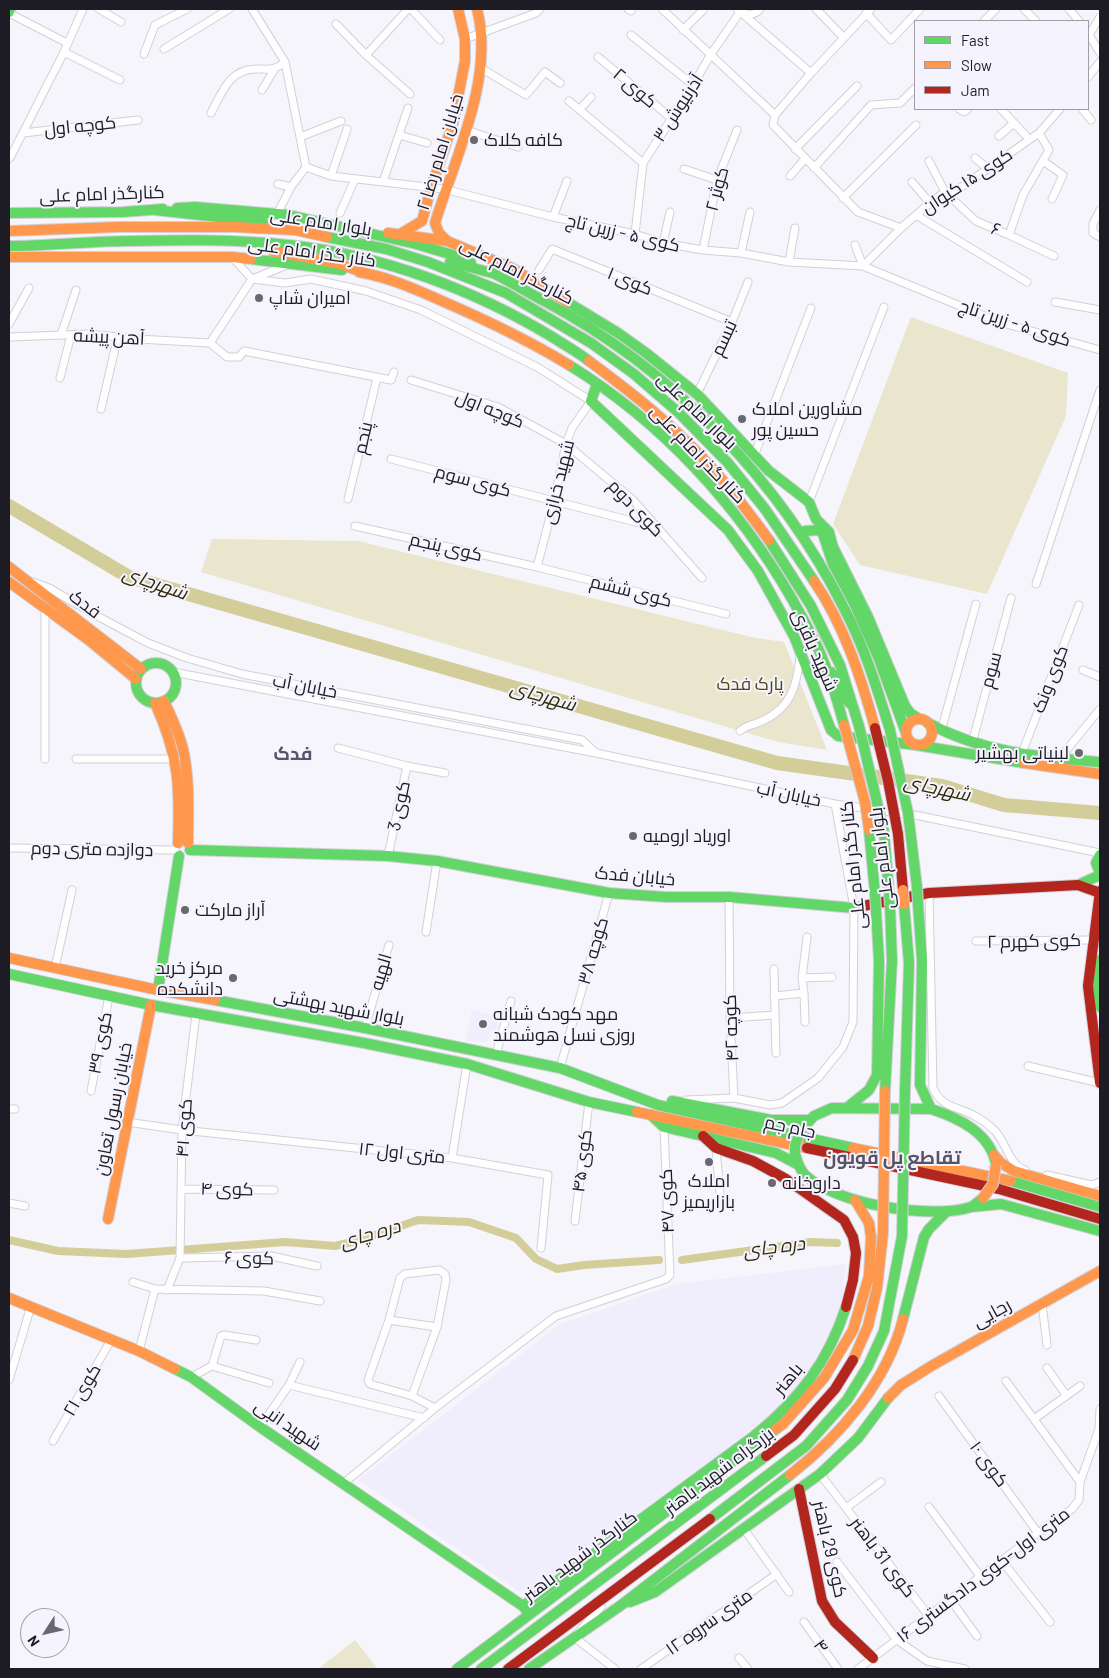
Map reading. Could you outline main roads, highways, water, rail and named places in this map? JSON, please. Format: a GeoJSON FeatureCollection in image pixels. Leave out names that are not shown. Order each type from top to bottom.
{"type":"FeatureCollection","features":[{"type":"Feature","properties":{"kind":"main road","name":"خیابان امام رضا ۲"},"geometry":{"type":"LineString","coordinates":[[402,234],[422,222],[430,188],[453,123],[465,61],[465,39],[458,9]]}},
{"type":"Feature","properties":{"kind":"main road","name":"خیابان امام رضا ۲"},"geometry":{"type":"LineString","coordinates":[[447,241],[439,233],[435,223],[444,190],[466,130],[479,67],[482,34],[477,9]]}},
{"type":"Feature","properties":{"kind":"main road","name":"کنارگذر امام علی"},"geometry":{"type":"LineString","coordinates":[[9,213],[123,212],[195,207],[277,214],[366,232],[452,255],[496,274],[586,324],[635,359],[688,403],[738,453],[804,535]]}},
{"type":"Feature","properties":{"kind":"main road"},"geometry":{"type":"LineString","coordinates":[[155,210],[251,220],[295,230]]}},
{"type":"Feature","properties":{"kind":"main road","name":"بلوار امام علی"},"geometry":{"type":"LineString","coordinates":[[9,231],[118,227],[235,227],[295,230],[386,249],[469,277],[506,294],[591,343],[620,363],[679,413],[728,463],[766,509],[820,590],[860,675],[875,728],[898,834],[908,963],[902,1236]]}},
{"type":"Feature","properties":{"kind":"main road"},"geometry":{"type":"LineString","coordinates":[[366,232],[402,234],[447,241],[512,268],[618,333],[697,394],[769,471],[809,502],[816,519],[829,532],[833,547],[868,617],[905,706],[910,712],[941,731],[972,743],[1022,753],[1100,762]]}},
{"type":"Feature","properties":{"kind":"main road","name":"بلوار امام علی"},"geometry":{"type":"LineString","coordinates":[[9,246],[120,241],[230,241],[302,247],[381,264],[414,274],[470,294],[531,324],[596,364],[669,425],[716,472],[756,520],[807,598],[826,635],[841,668],[859,726],[884,832],[892,961],[885,1091],[883,1233]]}},
{"type":"Feature","properties":{"kind":"main road"},"geometry":{"type":"LineString","coordinates":[[230,241],[277,253],[340,264],[365,273]]}},
{"type":"Feature","properties":{"kind":"main road"},"geometry":{"type":"LineString","coordinates":[[386,249],[421,252],[471,269],[496,274]]}},
{"type":"Feature","properties":{"kind":"main road","name":"کنار گذر امام علی"},"geometry":{"type":"LineString","coordinates":[[9,258],[232,257],[365,273],[429,295],[482,317],[557,357],[616,396],[661,435],[706,480],[748,530],[776,572],[820,652],[844,725],[865,802],[875,894],[879,961],[877,1074],[874,1085],[865,1095],[848,1107]]}},
{"type":"Feature","properties":{"kind":"main road"},"geometry":{"type":"LineString","coordinates":[[618,333],[635,359],[658,363]]}},
{"type":"Feature","properties":{"kind":"main road","name":"شهید باقری"},"geometry":{"type":"LineString","coordinates":[[598,384],[591,401],[728,530],[758,571],[794,636],[831,730],[838,736],[916,745],[1100,774]]}},
{"type":"Feature","properties":{"kind":"main road"},"geometry":{"type":"LineString","coordinates":[[809,502],[804,535],[832,583],[873,673],[890,730],[908,813],[917,887],[922,960],[920,1085],[931,1109]]}},
{"type":"Feature","properties":{"kind":"main road"},"geometry":{"type":"LineString","coordinates":[[804,535],[815,530],[819,530],[823,534],[833,564],[855,605],[879,659],[906,733],[909,741],[916,745],[925,744],[930,738],[932,730],[923,721],[911,722],[906,728],[906,733]]}},
{"type":"Feature","properties":{"kind":"main road","name":"فدک"},"geometry":{"type":"LineString","coordinates":[[9,567],[141,669]]}},
{"type":"Feature","properties":{"kind":"main road","name":"فدک"},"geometry":{"type":"LineString","coordinates":[[9,582],[90,641],[136,679]]}},
{"type":"Feature","properties":{"kind":"main road"},"geometry":{"type":"LineString","coordinates":[[820,652],[855,713]]}},
{"type":"Feature","properties":{"kind":"main road"},"geometry":{"type":"LineString","coordinates":[[154,662],[168,666],[173,672],[176,685],[170,697],[160,702],[143,698],[136,686],[136,679],[141,669],[147,664],[154,662]]}},
{"type":"Feature","properties":{"kind":"main road"},"geometry":{"type":"LineString","coordinates":[[160,702],[176,759],[182,848]]}},
{"type":"Feature","properties":{"kind":"main road"},"geometry":{"type":"LineString","coordinates":[[158,990],[182,848],[186,774],[183,748],[176,726],[160,702]]}},
{"type":"Feature","properties":{"kind":"main road","name":"خیابان فدک"},"geometry":{"type":"LineString","coordinates":[[182,848],[388,856],[437,861],[609,892],[666,897],[729,897],[854,908],[929,893],[1078,885],[1100,892]]}},
{"type":"Feature","properties":{"kind":"main road"},"geometry":{"type":"LineString","coordinates":[[1100,854],[1096,863],[1100,874]]}},
{"type":"Feature","properties":{"kind":"main road","name":"خیابان فدک"},"geometry":{"type":"LineString","coordinates":[[1078,885],[1100,874]]}},
{"type":"Feature","properties":{"kind":"main road"},"geometry":{"type":"LineString","coordinates":[[1100,892],[1088,986],[1100,1083]]}},
{"type":"Feature","properties":{"kind":"main road","name":"بلوار شهید بهشتی"},"geometry":{"type":"LineString","coordinates":[[9,958],[158,990],[365,1028],[560,1068],[658,1105]]}},
{"type":"Feature","properties":{"kind":"main road"},"geometry":{"type":"LineString","coordinates":[[1100,960],[1098,987],[1100,1007]]}},
{"type":"Feature","properties":{"kind":"main road","name":"بلوار شهید بهشتی"},"geometry":{"type":"LineString","coordinates":[[9,974],[196,1014],[467,1064],[588,1102]]}},
{"type":"Feature","properties":{"kind":"main road","name":"خیابان رسول تعاون"},"geometry":{"type":"LineString","coordinates":[[108,1219],[151,1005]]}},
{"type":"Feature","properties":{"kind":"main road"},"geometry":{"type":"LineString","coordinates":[[658,1105],[673,1101],[771,1120],[787,1121],[807,1120],[832,1108],[931,1109],[964,1123],[981,1135],[995,1159],[1014,1171],[1100,1196]]}},
{"type":"Feature","properties":{"kind":"main road","name":"جام جم"},"geometry":{"type":"LineString","coordinates":[[588,1102],[999,1189],[1100,1219]]}},
{"type":"Feature","properties":{"kind":"main road","name":"جام جم"},"geometry":{"type":"LineString","coordinates":[[658,1105],[785,1134],[1002,1179],[1100,1207]]}},
{"type":"Feature","properties":{"kind":"main road"},"geometry":{"type":"LineString","coordinates":[[649,1114],[664,1127],[796,1159]]}},
{"type":"Feature","properties":{"kind":"main road"},"geometry":{"type":"LineString","coordinates":[[807,1120],[800,1131],[795,1146],[796,1159],[804,1175],[822,1187],[855,1200],[873,1205],[913,1211],[948,1211],[1001,1204],[1100,1231]]}},
{"type":"Feature","properties":{"kind":"main road","name":"باهنر"},"geometry":{"type":"LineString","coordinates":[[526,1610],[766,1426],[803,1390],[818,1368],[837,1331],[855,1271],[857,1250],[851,1229],[844,1220],[786,1179],[753,1161],[716,1148],[702,1135]]}},
{"type":"Feature","properties":{"kind":"main road"},"geometry":{"type":"LineString","coordinates":[[971,1207],[982,1198],[993,1184],[995,1159]]}},
{"type":"Feature","properties":{"kind":"main road"},"geometry":{"type":"LineString","coordinates":[[1086,1192],[1096,1193],[1100,1191]]}},
{"type":"Feature","properties":{"kind":"main road","name":"کنارگذر شهید باهنر"},"geometry":{"type":"LineString","coordinates":[[457,1669],[526,1610],[784,1424],[824,1378],[853,1330],[870,1276],[871,1237],[869,1223],[855,1200]]}},
{"type":"Feature","properties":{"kind":"main road"},"geometry":{"type":"LineString","coordinates":[[529,1669],[620,1606],[808,1461],[841,1429],[876,1382],[899,1336],[924,1237],[929,1229],[948,1211]]}},
{"type":"Feature","properties":{"kind":"main road","name":"بزرگراه شهید باهنر"},"geometry":{"type":"LineString","coordinates":[[481,1669],[794,1435],[835,1389],[851,1364],[868,1326],[877,1288],[883,1233]]}},
{"type":"Feature","properties":{"kind":"main road","name":"بزرگراه شهید باهنر"},"geometry":{"type":"LineString","coordinates":[[508,1669],[806,1446],[847,1400],[868,1366],[884,1331],[902,1236]]}},
{"type":"Feature","properties":{"kind":"main road","name":"رجایی"},"geometry":{"type":"LineString","coordinates":[[799,1489],[820,1474],[858,1438],[882,1404],[901,1385],[1100,1272]]}},
{"type":"Feature","properties":{"kind":"main road","name":"شهید انبی"},"geometry":{"type":"LineString","coordinates":[[9,1298],[139,1351],[192,1376],[260,1427],[526,1610]]}},
{"type":"Feature","properties":{"kind":"main road"},"geometry":{"type":"LineString","coordinates":[[620,1606],[655,1592],[799,1489]]}},
{"type":"Feature","properties":{"kind":"main road","name":"کوی 29 باهنر"},"geometry":{"type":"LineString","coordinates":[[799,1489],[822,1602],[835,1622],[873,1658]]}},
{"type":"Feature","properties":{"kind":"waterway","name":"شهرچای"},"geometry":{"type":"LineString","coordinates":[[9,506],[129,577],[777,763],[942,786],[1004,805],[1100,813]]}},
{"type":"Feature","properties":{"kind":"waterway","name":"دره چای"},"geometry":{"type":"LineString","coordinates":[[9,1240],[58,1251],[127,1254],[285,1242],[335,1246],[361,1240],[418,1220],[469,1222],[516,1238],[536,1259],[557,1269],[584,1265],[659,1260]]}},
{"type":"Feature","properties":{"kind":"waterway","name":"دره چای"},"geometry":{"type":"LineString","coordinates":[[682,1260],[811,1242],[837,1243]]}},
{"type":"Feature","properties":{"kind":"place","name":"کافه کلاک"},"geometry":{"type":"Point","coordinates":[474,140]}},
{"type":"Feature","properties":{"kind":"place","name":"امیران شاپ"},"geometry":{"type":"Point","coordinates":[259,298]}},
{"type":"Feature","properties":{"kind":"place","name":"مشاورین املاک حسین پور"},"geometry":{"type":"Point","coordinates":[742,419]}},
{"type":"Feature","properties":{"kind":"place","name":"لبنیاتی بهشیر"},"geometry":{"type":"Point","coordinates":[1079,753]}},
{"type":"Feature","properties":{"kind":"place","name":"اوریاد ارومیه"},"geometry":{"type":"Point","coordinates":[633,836]}},
{"type":"Feature","properties":{"kind":"place","name":"آراز مارکت"},"geometry":{"type":"Point","coordinates":[185,910]}},
{"type":"Feature","properties":{"kind":"place","name":"مرکز خرید دانشکده"},"geometry":{"type":"Point","coordinates":[233,978]}},
{"type":"Feature","properties":{"kind":"place","name":"مهد کودک شبانه روزی نسل هوشمند"},"geometry":{"type":"Point","coordinates":[483,1024]}},
{"type":"Feature","properties":{"kind":"place","name":"املاک بازاریمیز"},"geometry":{"type":"Point","coordinates":[709,1162]}},
{"type":"Feature","properties":{"kind":"place","name":"داروخانه"},"geometry":{"type":"Point","coordinates":[772,1183]}},
{"type":"Feature","properties":{"kind":"district","name":"فدک"},"geometry":{"type":"Point","coordinates":[293,754]}},
{"type":"Feature","properties":{"kind":"district","name":"تقاطع پل قویون"},"geometry":{"type":"Point","coordinates":[892,1158]}},
{"type":"Feature","properties":{"kind":"park label","name":"پارک فدک"},"geometry":{"type":"Point","coordinates":[750,684]}}]}
